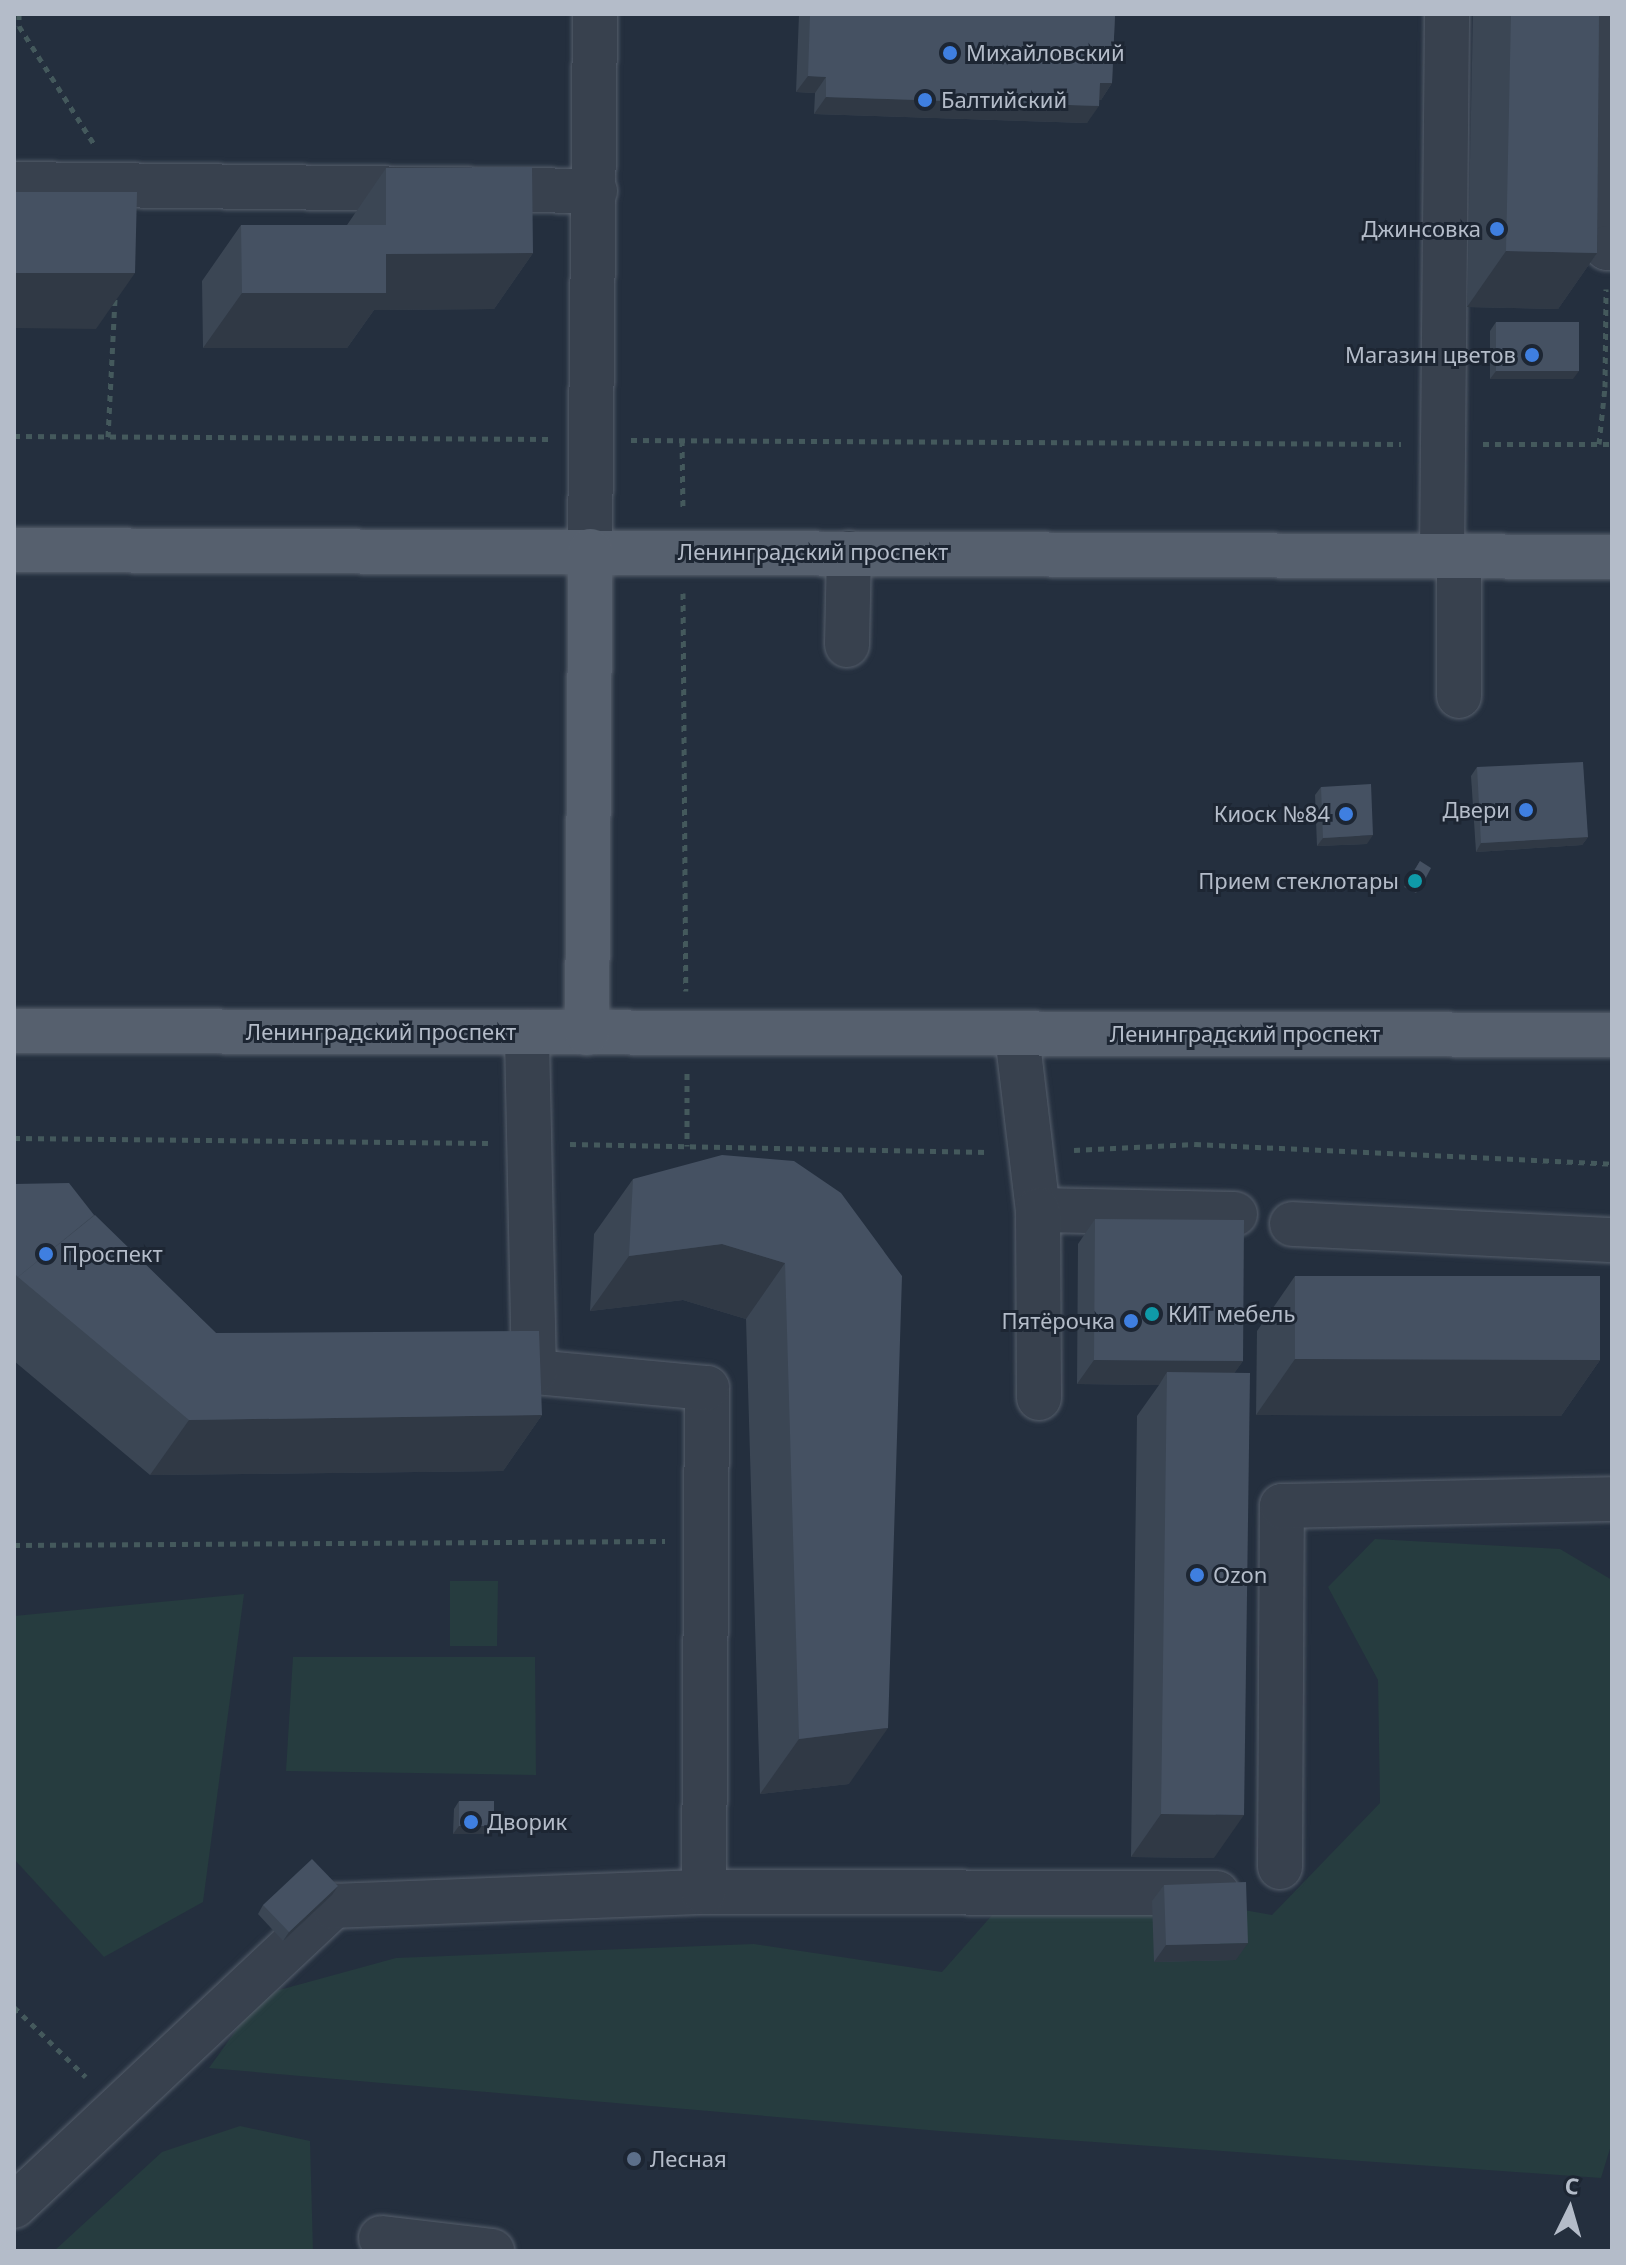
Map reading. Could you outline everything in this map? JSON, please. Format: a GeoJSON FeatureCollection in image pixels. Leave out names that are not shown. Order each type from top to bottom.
{"type":"FeatureCollection","features":[{"type":"Feature","properties":{"kind":"main road","name":"Ленинградский проспект"},"geometry":{"type":"LineString","coordinates":[[14,550],[1612,557]]}},
{"type":"Feature","properties":{"kind":"main road"},"geometry":{"type":"LineString","coordinates":[[587,1033],[590,551]]}},
{"type":"Feature","properties":{"kind":"main road","name":"Ленинградский проспект"},"geometry":{"type":"LineString","coordinates":[[14,1031],[1612,1035]]}},
{"type":"Feature","properties":{"kind":"lane"},"geometry":{"type":"LineString","coordinates":[[590,551],[595,14]]}},
{"type":"Feature","properties":{"kind":"lane"},"geometry":{"type":"LineString","coordinates":[[1447,14],[1443,444],[1459,696]]}},
{"type":"Feature","properties":{"kind":"lane"},"geometry":{"type":"LineString","coordinates":[[1612,14],[1607,248],[1612,248]]}},
{"type":"Feature","properties":{"kind":"lane"},"geometry":{"type":"LineString","coordinates":[[14,184],[595,191]]}},
{"type":"Feature","properties":{"kind":"lane"},"geometry":{"type":"LineString","coordinates":[[847,645],[849,553]]}},
{"type":"Feature","properties":{"kind":"lane"},"geometry":{"type":"LineString","coordinates":[[527,1032],[534,1372],[707,1388],[704,1892]]}},
{"type":"Feature","properties":{"kind":"lane"},"geometry":{"type":"LineString","coordinates":[[1017,1035],[1038,1210],[1039,1398]]}},
{"type":"Feature","properties":{"kind":"lane"},"geometry":{"type":"LineString","coordinates":[[1038,1210],[1235,1214]]}},
{"type":"Feature","properties":{"kind":"lane"},"geometry":{"type":"LineString","coordinates":[[1292,1224],[1612,1240]]}},
{"type":"Feature","properties":{"kind":"lane"},"geometry":{"type":"LineString","coordinates":[[1280,1867],[1282,1506],[1611,1492]]}},
{"type":"Feature","properties":{"kind":"lane"},"geometry":{"type":"LineString","coordinates":[[14,2206],[334,1906],[704,1892],[1220,1893]]}},
{"type":"Feature","properties":{"kind":"lane"},"geometry":{"type":"LineString","coordinates":[[381,2238],[492,2251]]}},
{"type":"Feature","properties":{"kind":"path"},"geometry":{"type":"LineString","coordinates":[[19,14],[19,26],[121,186]]}},
{"type":"Feature","properties":{"kind":"path"},"geometry":{"type":"LineString","coordinates":[[108,437],[115,296]]}},
{"type":"Feature","properties":{"kind":"path"},"geometry":{"type":"LineString","coordinates":[[1599,444],[1605,387],[1606,300]]}},
{"type":"Feature","properties":{"kind":"path"},"geometry":{"type":"LineString","coordinates":[[14,436],[1612,444]]}},
{"type":"Feature","properties":{"kind":"path"},"geometry":{"type":"LineString","coordinates":[[682,440],[687,1146]]}},
{"type":"Feature","properties":{"kind":"path"},"geometry":{"type":"LineString","coordinates":[[14,1138],[1033,1153],[1195,1144],[1612,1164]]}},
{"type":"Feature","properties":{"kind":"path"},"geometry":{"type":"LineString","coordinates":[[14,1545],[706,1541]]}},
{"type":"Feature","properties":{"kind":"path"},"geometry":{"type":"LineString","coordinates":[[14,2007],[87,2076]]}},
{"type":"Feature","properties":{"kind":"green space"},"geometry":{"type":"Polygon","coordinates":[[[1375,1539],[1560,1549],[1612,1580],[1612,2142],[1601,2178],[940,2131],[209,2068],[261,1995],[396,1958],[754,1944],[942,1972],[1030,1872],[1272,1915],[1380,1803],[1378,1680],[1328,1587],[1375,1539]]]}},
{"type":"Feature","properties":{"kind":"green space"},"geometry":{"type":"Polygon","coordinates":[[[450,1581],[498,1581],[497,1646],[450,1646],[450,1581]]]}},
{"type":"Feature","properties":{"kind":"green space"},"geometry":{"type":"Polygon","coordinates":[[[244,1594],[203,1902],[104,1957],[14,1859],[14,1616],[244,1594]]]}},
{"type":"Feature","properties":{"kind":"green space"},"geometry":{"type":"Polygon","coordinates":[[[293,1657],[535,1657],[536,1775],[286,1771],[293,1657]]]}},
{"type":"Feature","properties":{"kind":"green space"},"geometry":{"type":"Polygon","coordinates":[[[240,2126],[310,2141],[313,2251],[54,2251],[162,2152],[240,2126]]]}},
{"type":"Feature","properties":{"kind":"building","name":"Михайловский"},"geometry":{"type":"Polygon","coordinates":[[[810,14],[1115,14],[1112,83],[1100,83],[1099,106],[826,97],[826,77],[808,76],[810,14]]]}},
{"type":"Feature","properties":{"kind":"building"},"geometry":{"type":"Polygon","coordinates":[[[1511,14],[1599,14],[1597,253],[1506,251],[1511,14]]]}},
{"type":"Feature","properties":{"kind":"building"},"geometry":{"type":"Polygon","coordinates":[[[532,167],[533,253],[386,254],[386,293],[242,293],[241,225],[386,225],[386,168],[532,167]]]}},
{"type":"Feature","properties":{"kind":"building"},"geometry":{"type":"Polygon","coordinates":[[[14,192],[137,192],[135,273],[14,273],[14,192]]]}},
{"type":"Feature","properties":{"kind":"building","name":"Магазин цветов"},"geometry":{"type":"Polygon","coordinates":[[[1496,322],[1579,322],[1579,371],[1496,371],[1496,322]]]}},
{"type":"Feature","properties":{"kind":"building","name":"Двери"},"geometry":{"type":"Polygon","coordinates":[[[1583,762],[1588,837],[1481,843],[1477,767],[1583,762]]]}},
{"type":"Feature","properties":{"kind":"building"},"geometry":{"type":"Polygon","coordinates":[[[1371,784],[1373,835],[1323,838],[1321,787],[1371,784]]]}},
{"type":"Feature","properties":{"kind":"building"},"geometry":{"type":"Polygon","coordinates":[[[1420,861],[1431,868],[1422,885],[1410,878],[1420,861]]]}},
{"type":"Feature","properties":{"kind":"building"},"geometry":{"type":"Polygon","coordinates":[[[722,1155],[794,1161],[841,1193],[902,1276],[888,1728],[799,1739],[785,1263],[722,1244],[629,1256],[633,1179],[722,1155]]]}},
{"type":"Feature","properties":{"kind":"building","name":"Проспект"},"geometry":{"type":"Polygon","coordinates":[[[69,1183],[94,1215],[18,1277],[14,1273],[14,1184],[69,1183]]]}},
{"type":"Feature","properties":{"kind":"building"},"geometry":{"type":"Polygon","coordinates":[[[95,1215],[216,1333],[539,1331],[542,1415],[189,1420],[18,1277],[95,1215]]]}},
{"type":"Feature","properties":{"kind":"building","name":"КИТ мебель"},"geometry":{"type":"Polygon","coordinates":[[[1095,1219],[1244,1220],[1243,1361],[1094,1360],[1095,1219]]]}},
{"type":"Feature","properties":{"kind":"building"},"geometry":{"type":"Polygon","coordinates":[[[1295,1276],[1600,1276],[1600,1360],[1295,1359],[1295,1276]]]}},
{"type":"Feature","properties":{"kind":"building"},"geometry":{"type":"Polygon","coordinates":[[[1167,1372],[1250,1373],[1244,1815],[1161,1814],[1167,1372]]]}},
{"type":"Feature","properties":{"kind":"building"},"geometry":{"type":"Polygon","coordinates":[[[459,1801],[494,1801],[494,1826],[459,1826],[459,1801]]]}},
{"type":"Feature","properties":{"kind":"building"},"geometry":{"type":"Polygon","coordinates":[[[312,1859],[338,1886],[289,1932],[263,1905],[312,1859]]]}},
{"type":"Feature","properties":{"kind":"building"},"geometry":{"type":"Polygon","coordinates":[[[1246,1882],[1248,1943],[1166,1945],[1164,1885],[1246,1882]]]}},
{"type":"Feature","properties":{"kind":"place","name":"Михайловский"},"geometry":{"type":"Point","coordinates":[950,53]}},
{"type":"Feature","properties":{"kind":"place","name":"Балтийский"},"geometry":{"type":"Point","coordinates":[925,100]}},
{"type":"Feature","properties":{"kind":"place","name":"Джинсовка"},"geometry":{"type":"Point","coordinates":[1497,229]}},
{"type":"Feature","properties":{"kind":"place","name":"Магазин цветов"},"geometry":{"type":"Point","coordinates":[1532,355]}},
{"type":"Feature","properties":{"kind":"place","name":"Двери"},"geometry":{"type":"Point","coordinates":[1526,810]}},
{"type":"Feature","properties":{"kind":"place","name":"Киоск №84"},"geometry":{"type":"Point","coordinates":[1346,814]}},
{"type":"Feature","properties":{"kind":"place","name":"Прием стеклотары"},"geometry":{"type":"Point","coordinates":[1415,881]}},
{"type":"Feature","properties":{"kind":"place","name":"Проспект"},"geometry":{"type":"Point","coordinates":[46,1254]}},
{"type":"Feature","properties":{"kind":"place","name":"КИТ мебель"},"geometry":{"type":"Point","coordinates":[1152,1314]}},
{"type":"Feature","properties":{"kind":"place","name":"Пятёрочка"},"geometry":{"type":"Point","coordinates":[1131,1321]}},
{"type":"Feature","properties":{"kind":"place","name":"Ozon"},"geometry":{"type":"Point","coordinates":[1197,1575]}},
{"type":"Feature","properties":{"kind":"place","name":"Дворик"},"geometry":{"type":"Point","coordinates":[471,1822]}},
{"type":"Feature","properties":{"kind":"place","name":"Лесная"},"geometry":{"type":"Point","coordinates":[634,2159]}}]}
